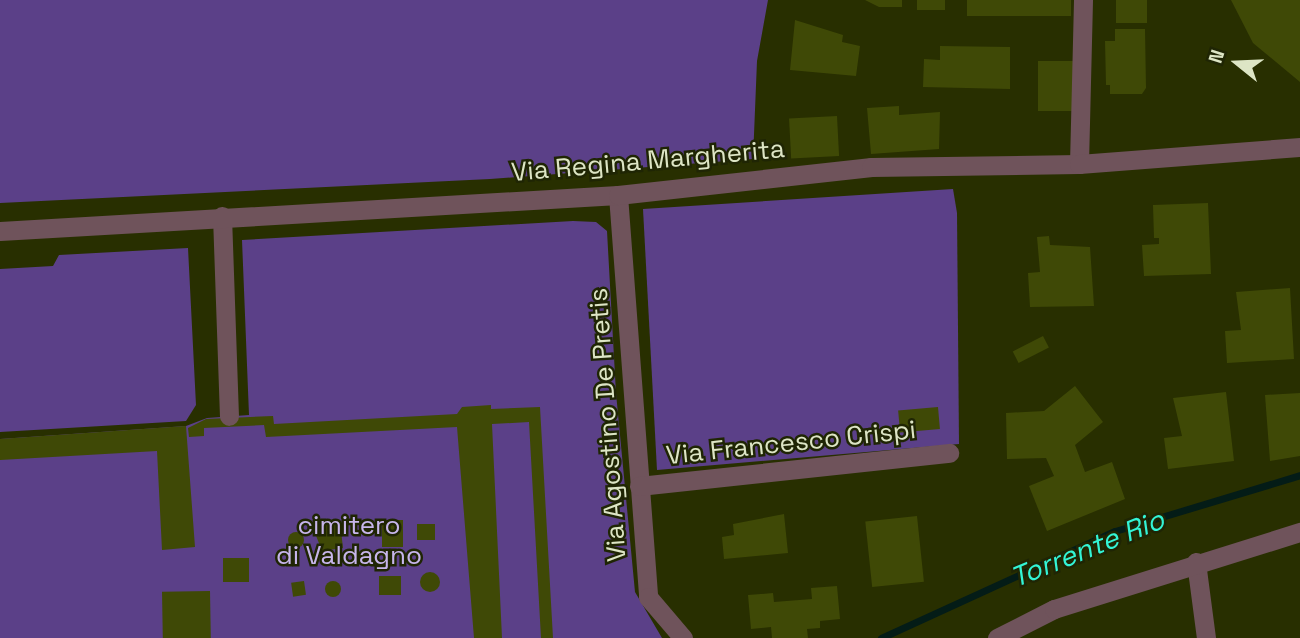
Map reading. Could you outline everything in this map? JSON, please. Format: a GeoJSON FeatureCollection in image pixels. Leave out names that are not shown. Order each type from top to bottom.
{"type":"FeatureCollection","features":[{"type":"Feature","properties":{"kind":"street"},"geometry":{"type":"LineString","coordinates":[[1079,164],[1083,0]]}},
{"type":"Feature","properties":{"kind":"street","name":"Via Regina Margherita"},"geometry":{"type":"LineString","coordinates":[[0,231],[618,195],[871,167],[1079,164],[1300,147]]}},
{"type":"Feature","properties":{"kind":"street","name":"Via Agostino De Pretis"},"geometry":{"type":"LineString","coordinates":[[618,195],[648,597],[683,638]]}},
{"type":"Feature","properties":{"kind":"street"},"geometry":{"type":"LineString","coordinates":[[222,216],[229,416]]}},
{"type":"Feature","properties":{"kind":"street","name":"Via Francesco Crispi"},"geometry":{"type":"LineString","coordinates":[[639,485],[949,453]]}},
{"type":"Feature","properties":{"kind":"street"},"geometry":{"type":"LineString","coordinates":[[997,638],[1054,608],[1300,532]]}},
{"type":"Feature","properties":{"kind":"street"},"geometry":{"type":"LineString","coordinates":[[1196,562],[1206,638]]}},
{"type":"Feature","properties":{"kind":"green space"},"geometry":{"type":"Polygon","coordinates":[[[0,0],[768,0],[757,61],[753,159],[490,179],[0,203],[0,0]]]}},
{"type":"Feature","properties":{"kind":"green space"},"geometry":{"type":"Polygon","coordinates":[[[953,189],[957,213],[959,444],[657,470],[643,209],[953,189]]]}},
{"type":"Feature","properties":{"kind":"green space","name":"cimitero di Valdagno"},"geometry":{"type":"Polygon","coordinates":[[[573,221],[596,222],[607,231],[616,393],[635,592],[662,638],[0,638],[0,439],[186,426],[207,418],[249,415],[242,240],[573,221]]]}},
{"type":"Feature","properties":{"kind":"green space"},"geometry":{"type":"Polygon","coordinates":[[[188,248],[196,405],[186,421],[0,432],[0,269],[53,266],[59,255],[188,248]]]}},
{"type":"Feature","properties":{"kind":"building"},"geometry":{"type":"Polygon","coordinates":[[[865,0],[902,0],[902,7],[879,7],[865,0]]]}},
{"type":"Feature","properties":{"kind":"building"},"geometry":{"type":"Polygon","coordinates":[[[917,0],[945,0],[945,10],[917,10],[917,0]]]}},
{"type":"Feature","properties":{"kind":"building"},"geometry":{"type":"Polygon","coordinates":[[[967,0],[1071,0],[1071,16],[967,16],[967,0]]]}},
{"type":"Feature","properties":{"kind":"building"},"geometry":{"type":"Polygon","coordinates":[[[1116,0],[1147,0],[1147,23],[1116,23],[1116,0]]]}},
{"type":"Feature","properties":{"kind":"building"},"geometry":{"type":"Polygon","coordinates":[[[1231,0],[1300,0],[1300,82],[1253,43],[1231,0]]]}},
{"type":"Feature","properties":{"kind":"building"},"geometry":{"type":"Polygon","coordinates":[[[795,20],[843,35],[842,42],[860,46],[856,76],[790,70],[795,20]]]}},
{"type":"Feature","properties":{"kind":"building"},"geometry":{"type":"Polygon","coordinates":[[[1115,29],[1145,29],[1146,88],[1142,94],[1110,94],[1110,85],[1106,85],[1105,41],[1115,41],[1115,29]]]}},
{"type":"Feature","properties":{"kind":"building"},"geometry":{"type":"Polygon","coordinates":[[[940,46],[1010,47],[1010,89],[923,87],[924,59],[940,60],[940,46]]]}},
{"type":"Feature","properties":{"kind":"building"},"geometry":{"type":"Polygon","coordinates":[[[1038,61],[1075,61],[1075,111],[1038,111],[1038,61]]]}},
{"type":"Feature","properties":{"kind":"building"},"geometry":{"type":"Polygon","coordinates":[[[899,106],[899,115],[940,112],[939,149],[871,154],[867,108],[899,106]]]}},
{"type":"Feature","properties":{"kind":"building"},"geometry":{"type":"Polygon","coordinates":[[[837,116],[839,156],[791,158],[789,119],[837,116]]]}},
{"type":"Feature","properties":{"kind":"building"},"geometry":{"type":"Polygon","coordinates":[[[1208,203],[1211,274],[1144,276],[1142,245],[1159,244],[1159,238],[1154,238],[1153,205],[1208,203]]]}},
{"type":"Feature","properties":{"kind":"building"},"geometry":{"type":"Polygon","coordinates":[[[1049,236],[1050,245],[1090,247],[1094,306],[1030,307],[1028,273],[1040,272],[1037,237],[1049,236]]]}},
{"type":"Feature","properties":{"kind":"building"},"geometry":{"type":"Polygon","coordinates":[[[1290,288],[1294,359],[1227,363],[1225,331],[1241,330],[1236,292],[1290,288]]]}},
{"type":"Feature","properties":{"kind":"building"},"geometry":{"type":"Polygon","coordinates":[[[1043,336],[1049,348],[1019,363],[1013,351],[1043,336]]]}},
{"type":"Feature","properties":{"kind":"building"},"geometry":{"type":"Polygon","coordinates":[[[1075,386],[1103,422],[1075,445],[1085,472],[1112,462],[1125,499],[1047,531],[1029,486],[1054,476],[1046,458],[1007,459],[1006,413],[1044,411],[1075,386]]]}},
{"type":"Feature","properties":{"kind":"building"},"geometry":{"type":"Polygon","coordinates":[[[1226,392],[1234,461],[1168,469],[1164,438],[1182,436],[1173,398],[1226,392]]]}},
{"type":"Feature","properties":{"kind":"building"},"geometry":{"type":"Polygon","coordinates":[[[1300,393],[1300,456],[1270,461],[1265,395],[1300,393]]]}},
{"type":"Feature","properties":{"kind":"building"},"geometry":{"type":"Polygon","coordinates":[[[491,405],[491,409],[540,407],[553,638],[541,638],[529,422],[492,424],[502,638],[474,638],[457,427],[266,437],[264,425],[204,428],[204,436],[189,437],[188,428],[206,419],[273,416],[274,424],[457,414],[462,407],[491,405]]]}},
{"type":"Feature","properties":{"kind":"building"},"geometry":{"type":"Polygon","coordinates":[[[938,407],[940,429],[900,432],[898,410],[938,407]]]}},
{"type":"Feature","properties":{"kind":"building"},"geometry":{"type":"Polygon","coordinates":[[[186,426],[195,547],[162,550],[157,451],[0,460],[0,439],[186,426]]]}},
{"type":"Feature","properties":{"kind":"building"},"geometry":{"type":"Polygon","coordinates":[[[784,514],[788,553],[724,559],[722,537],[734,535],[733,524],[784,514]]]}},
{"type":"Feature","properties":{"kind":"building"},"geometry":{"type":"Polygon","coordinates":[[[917,516],[924,582],[872,587],[865,521],[917,516]]]}},
{"type":"Feature","properties":{"kind":"building"},"geometry":{"type":"Polygon","coordinates":[[[382,520],[403,520],[403,547],[382,547],[382,520]]]}},
{"type":"Feature","properties":{"kind":"building"},"geometry":{"type":"Polygon","coordinates":[[[340,522],[343,548],[322,551],[315,533],[320,533],[319,524],[340,522]]]}},
{"type":"Feature","properties":{"kind":"building"},"geometry":{"type":"Polygon","coordinates":[[[417,524],[435,524],[435,540],[417,540],[417,524]]]}},
{"type":"Feature","properties":{"kind":"building"},"geometry":{"type":"Polygon","coordinates":[[[293,532],[299,532],[304,540],[302,546],[293,548],[288,543],[288,537],[293,532]]]}},
{"type":"Feature","properties":{"kind":"building"},"geometry":{"type":"Polygon","coordinates":[[[223,558],[249,558],[249,582],[223,582],[223,558]]]}},
{"type":"Feature","properties":{"kind":"building"},"geometry":{"type":"Polygon","coordinates":[[[430,572],[437,575],[440,582],[437,589],[430,592],[423,589],[420,582],[423,575],[430,572]]]}},
{"type":"Feature","properties":{"kind":"building"},"geometry":{"type":"Polygon","coordinates":[[[379,576],[401,576],[401,595],[379,595],[379,576]]]}},
{"type":"Feature","properties":{"kind":"building"},"geometry":{"type":"Polygon","coordinates":[[[304,581],[306,595],[293,597],[291,583],[304,581]]]}},
{"type":"Feature","properties":{"kind":"building"},"geometry":{"type":"Polygon","coordinates":[[[330,581],[336,581],[341,589],[339,595],[330,597],[325,592],[325,586],[330,581]]]}},
{"type":"Feature","properties":{"kind":"building"},"geometry":{"type":"Polygon","coordinates":[[[837,586],[840,619],[820,621],[820,628],[807,629],[808,638],[772,638],[771,627],[751,629],[748,595],[773,593],[774,602],[812,599],[811,588],[837,586]]]}},
{"type":"Feature","properties":{"kind":"building"},"geometry":{"type":"Polygon","coordinates":[[[210,591],[211,638],[163,638],[162,592],[210,591]]]}},
{"type":"Feature","properties":{"kind":"waterway","name":"Torrente Rio"},"geometry":{"type":"LineString","coordinates":[[881,638],[1115,531],[1300,475]]}}]}
